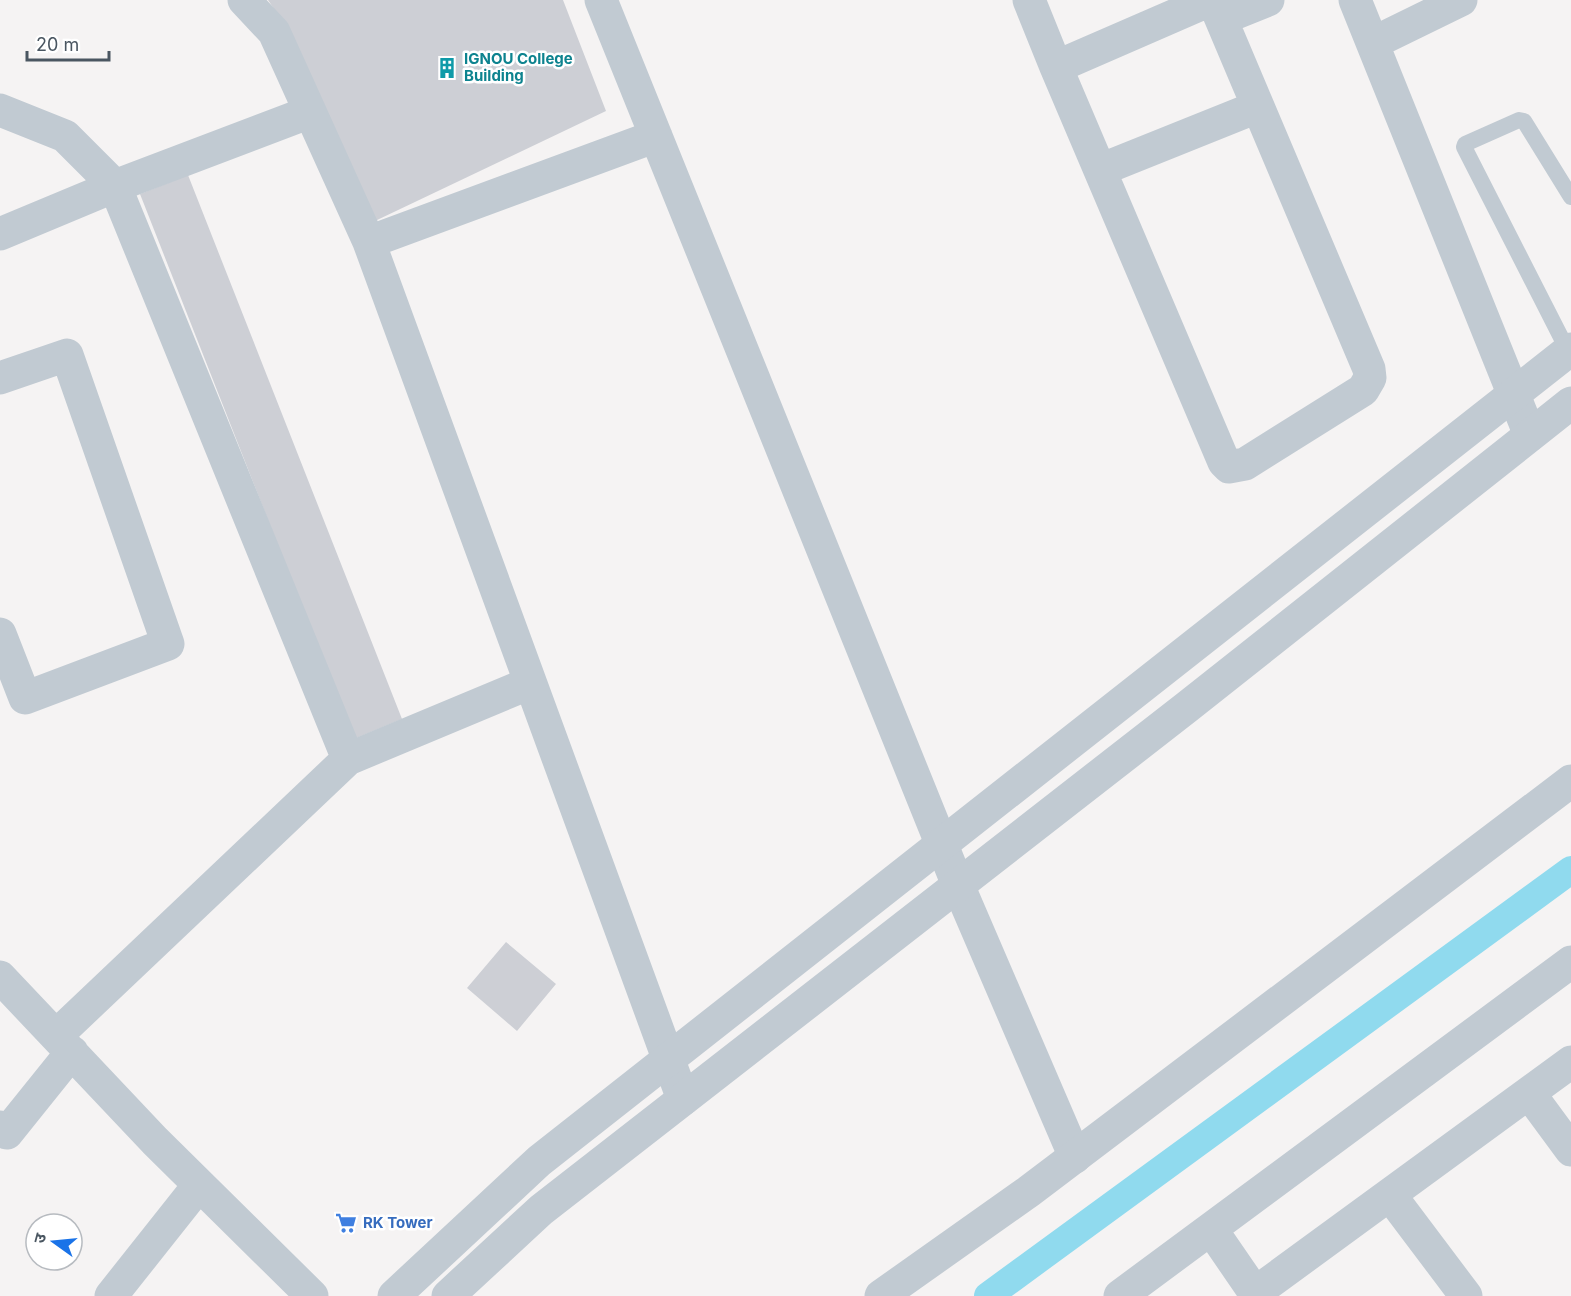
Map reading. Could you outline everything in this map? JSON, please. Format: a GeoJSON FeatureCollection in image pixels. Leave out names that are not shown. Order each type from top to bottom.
{"type":"FeatureCollection","features":[{"type":"Feature","properties":{"kind":"street"},"geometry":{"type":"LineString","coordinates":[[244,0],[274,32],[369,242],[683,1099]]}},
{"type":"Feature","properties":{"kind":"street"},"geometry":{"type":"LineString","coordinates":[[601,0],[958,885],[1074,1157]]}},
{"type":"Feature","properties":{"kind":"street"},"geometry":{"type":"LineString","coordinates":[[1029,0],[1224,462],[1229,467],[1245,464],[1363,390],[1370,378],[1369,369],[1214,6]]}},
{"type":"Feature","properties":{"kind":"street"},"geometry":{"type":"LineString","coordinates":[[1056,67],[1214,6],[1268,0]]}},
{"type":"Feature","properties":{"kind":"street"},"geometry":{"type":"LineString","coordinates":[[1355,0],[1530,435]]}},
{"type":"Feature","properties":{"kind":"street"},"geometry":{"type":"LineString","coordinates":[[1372,43],[1461,0]]}},
{"type":"Feature","properties":{"kind":"street"},"geometry":{"type":"LineString","coordinates":[[1100,170],[1257,107]]}},
{"type":"Feature","properties":{"kind":"street"},"geometry":{"type":"LineString","coordinates":[[0,110],[65,136],[115,186],[348,759]]}},
{"type":"Feature","properties":{"kind":"street"},"geometry":{"type":"LineString","coordinates":[[0,234],[115,186],[310,112]]}},
{"type":"Feature","properties":{"kind":"street"},"geometry":{"type":"LineString","coordinates":[[369,242],[656,136]]}},
{"type":"Feature","properties":{"kind":"street"},"geometry":{"type":"LineString","coordinates":[[394,1296],[539,1161],[1569,350]]}},
{"type":"Feature","properties":{"kind":"street"},"geometry":{"type":"LineString","coordinates":[[0,378],[67,355],[168,644],[25,698],[0,633]]}},
{"type":"Feature","properties":{"kind":"street"},"geometry":{"type":"LineString","coordinates":[[448,1296],[541,1210],[1571,403]]}},
{"type":"Feature","properties":{"kind":"street"},"geometry":{"type":"LineString","coordinates":[[0,1127],[7,1133],[65,1044],[348,759],[530,683]]}},
{"type":"Feature","properties":{"kind":"street"},"geometry":{"type":"LineString","coordinates":[[881,1296],[1028,1192],[1571,781]]}},
{"type":"Feature","properties":{"kind":"street"},"geometry":{"type":"LineString","coordinates":[[1120,1296],[1571,962]]}},
{"type":"Feature","properties":{"kind":"street"},"geometry":{"type":"LineString","coordinates":[[0,977],[155,1141],[312,1296]]}},
{"type":"Feature","properties":{"kind":"street"},"geometry":{"type":"LineString","coordinates":[[1211,1229],[1256,1295],[1571,1062]]}},
{"type":"Feature","properties":{"kind":"street"},"geometry":{"type":"LineString","coordinates":[[1529,1093],[1571,1150]]}},
{"type":"Feature","properties":{"kind":"street"},"geometry":{"type":"LineString","coordinates":[[111,1296],[199,1185]]}},
{"type":"Feature","properties":{"kind":"street"},"geometry":{"type":"LineString","coordinates":[[1390,1195],[1466,1296]]}},
{"type":"Feature","properties":{"kind":"lane"},"geometry":{"type":"LineString","coordinates":[[1569,350],[1464,147],[1465,144],[1467,141],[1519,120],[1524,121],[1571,197]]}},
{"type":"Feature","properties":{"kind":"building","name":"IGNOU College Building"},"geometry":{"type":"Polygon","coordinates":[[[268,0],[563,0],[606,111],[375,221],[285,25],[268,0]]]}},
{"type":"Feature","properties":{"kind":"building"},"geometry":{"type":"Polygon","coordinates":[[[188,175],[402,719],[354,739],[140,194],[188,175]]]}},
{"type":"Feature","properties":{"kind":"building"},"geometry":{"type":"Polygon","coordinates":[[[506,942],[556,984],[517,1031],[467,988],[506,942]]]}},
{"type":"Feature","properties":{"kind":"waterway"},"geometry":{"type":"LineString","coordinates":[[988,1296],[1571,870]]}},
{"type":"Feature","properties":{"kind":"place","name":"IGNOU College Building"},"geometry":{"type":"Point","coordinates":[447,68]}},
{"type":"Feature","properties":{"kind":"place","name":"RK Tower"},"geometry":{"type":"Point","coordinates":[346,1223]}}]}
